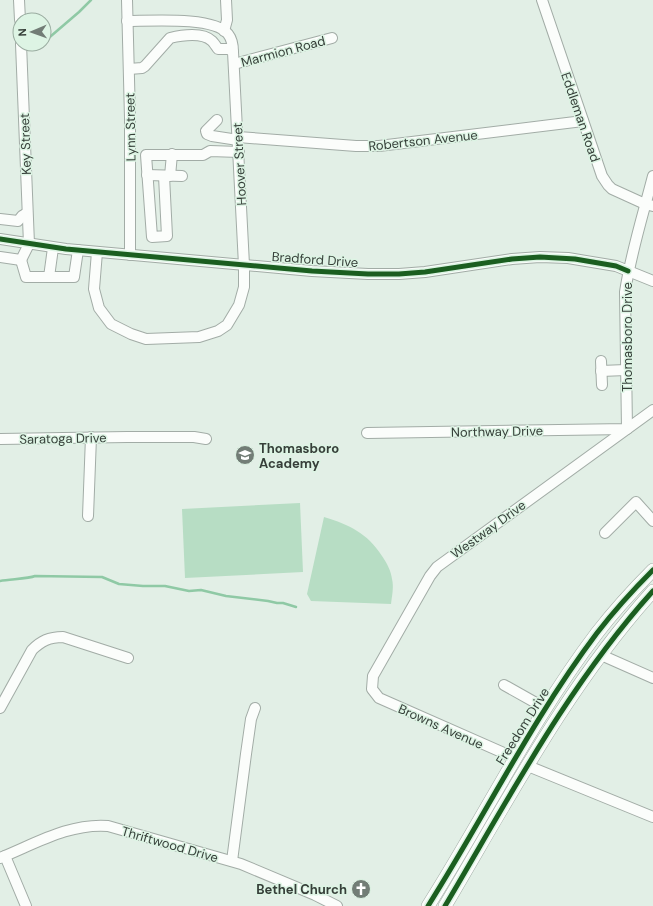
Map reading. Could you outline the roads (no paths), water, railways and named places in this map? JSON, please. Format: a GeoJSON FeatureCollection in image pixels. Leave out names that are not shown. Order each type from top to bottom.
{"type":"FeatureCollection","features":[{"type":"Feature","properties":{"kind":"main road","name":"Freedom Drive"},"geometry":{"type":"LineString","coordinates":[[428,906],[545,708],[597,633],[629,594],[653,570]]}},
{"type":"Feature","properties":{"kind":"main road","name":"Freedom Drive"},"geometry":{"type":"LineString","coordinates":[[445,906],[577,687],[622,626],[653,591]]}},
{"type":"Feature","properties":{"kind":"main road"},"geometry":{"type":"LineString","coordinates":[[433,906],[479,827],[479,819]]}},
{"type":"Feature","properties":{"kind":"street"},"geometry":{"type":"LineString","coordinates":[[19,0],[20,12]]}},
{"type":"Feature","properties":{"kind":"street","name":"Lynn Street"},"geometry":{"type":"LineString","coordinates":[[127,0],[130,255]]}},
{"type":"Feature","properties":{"kind":"street"},"geometry":{"type":"LineString","coordinates":[[127,21],[177,20],[197,22],[212,25],[224,31],[227,20],[226,0]]}},
{"type":"Feature","properties":{"kind":"street","name":"Eddleman Road"},"geometry":{"type":"LineString","coordinates":[[542,0],[600,171],[608,185],[621,193],[649,205]]}},
{"type":"Feature","properties":{"kind":"street","name":"Hoover Street"},"geometry":{"type":"LineString","coordinates":[[97,252],[94,290],[99,308],[112,324],[131,334],[146,339],[199,337],[218,331],[227,325],[236,311],[244,289],[244,265],[233,43],[228,33],[224,31]]}},
{"type":"Feature","properties":{"kind":"street"},"geometry":{"type":"LineString","coordinates":[[129,70],[142,68],[170,38],[199,36],[211,40],[218,49],[229,49],[233,52]]}},
{"type":"Feature","properties":{"kind":"street","name":"Marmion Road"},"geometry":{"type":"LineString","coordinates":[[234,64],[332,38]]}},
{"type":"Feature","properties":{"kind":"street","name":"Key Street"},"geometry":{"type":"LineString","coordinates":[[21,52],[29,244]]}},
{"type":"Feature","properties":{"kind":"street","name":"Robertson Avenue"},"geometry":{"type":"LineString","coordinates":[[217,120],[206,131],[206,134],[212,136],[356,146],[379,146],[583,121]]}},
{"type":"Feature","properties":{"kind":"street"},"geometry":{"type":"LineString","coordinates":[[172,154],[167,176],[167,236],[152,237],[146,155],[172,154],[203,155],[210,151],[239,152]]}},
{"type":"Feature","properties":{"kind":"street"},"geometry":{"type":"LineString","coordinates":[[147,175],[182,176]]}},
{"type":"Feature","properties":{"kind":"street","name":"Thomasboro Drive"},"geometry":{"type":"LineString","coordinates":[[627,429],[625,292],[628,270],[649,205],[653,176]]}},
{"type":"Feature","properties":{"kind":"street"},"geometry":{"type":"LineString","coordinates":[[0,219],[18,221],[27,213]]}},
{"type":"Feature","properties":{"kind":"street","name":"Bradford Drive"},"geometry":{"type":"LineString","coordinates":[[0,239],[53,248],[244,265],[368,274],[425,272],[512,259],[554,257],[596,262],[628,270],[653,281]]}},
{"type":"Feature","properties":{"kind":"street"},"geometry":{"type":"LineString","coordinates":[[29,244],[21,260],[26,277],[74,277],[78,250]]}},
{"type":"Feature","properties":{"kind":"street"},"geometry":{"type":"LineString","coordinates":[[49,277],[53,248]]}},
{"type":"Feature","properties":{"kind":"street"},"geometry":{"type":"LineString","coordinates":[[0,257],[21,260]]}},
{"type":"Feature","properties":{"kind":"street"},"geometry":{"type":"LineString","coordinates":[[601,360],[602,385]]}},
{"type":"Feature","properties":{"kind":"street"},"geometry":{"type":"LineString","coordinates":[[602,371],[626,370]]}},
{"type":"Feature","properties":{"kind":"street","name":"Westway Drive"},"geometry":{"type":"LineString","coordinates":[[372,689],[373,676],[385,653],[430,576],[437,567],[653,410]]}},
{"type":"Feature","properties":{"kind":"street","name":"Northway Drive"},"geometry":{"type":"LineString","coordinates":[[367,433],[627,429]]}},
{"type":"Feature","properties":{"kind":"street"},"geometry":{"type":"LineString","coordinates":[[88,516],[91,437]]}},
{"type":"Feature","properties":{"kind":"street","name":"Saratoga Drive"},"geometry":{"type":"LineString","coordinates":[[0,439],[194,437],[206,439]]}},
{"type":"Feature","properties":{"kind":"street"},"geometry":{"type":"LineString","coordinates":[[605,533],[636,502],[653,521]]}},
{"type":"Feature","properties":{"kind":"street"},"geometry":{"type":"LineString","coordinates":[[0,708],[32,650],[45,639],[63,637],[128,658]]}},
{"type":"Feature","properties":{"kind":"street"},"geometry":{"type":"LineString","coordinates":[[601,655],[653,678]]}},
{"type":"Feature","properties":{"kind":"street"},"geometry":{"type":"LineString","coordinates":[[504,685],[545,708]]}},
{"type":"Feature","properties":{"kind":"street","name":"Browns Avenue"},"geometry":{"type":"LineString","coordinates":[[372,689],[379,698],[515,758]]}},
{"type":"Feature","properties":{"kind":"street"},"geometry":{"type":"LineString","coordinates":[[232,861],[251,719],[255,708]]}},
{"type":"Feature","properties":{"kind":"street"},"geometry":{"type":"LineString","coordinates":[[528,766],[653,817]]}},
{"type":"Feature","properties":{"kind":"street","name":"Thriftwood Drive"},"geometry":{"type":"LineString","coordinates":[[3,857],[60,833],[82,826],[108,826],[180,848],[232,861],[316,895],[337,906]]}},
{"type":"Feature","properties":{"kind":"street"},"geometry":{"type":"LineString","coordinates":[[3,857],[26,906]]}},
{"type":"Feature","properties":{"kind":"waterway"},"geometry":{"type":"LineString","coordinates":[[52,35],[91,0]]}},
{"type":"Feature","properties":{"kind":"waterway"},"geometry":{"type":"LineString","coordinates":[[0,581],[35,576],[102,577],[119,584],[165,586],[189,591],[201,590],[226,596],[283,603],[296,607]]}},
{"type":"Feature","properties":{"kind":"place","name":"Thomasboro Academy"},"geometry":{"type":"Point","coordinates":[245,455]}},
{"type":"Feature","properties":{"kind":"place","name":"Bethel Church"},"geometry":{"type":"Point","coordinates":[361,889]}}]}
